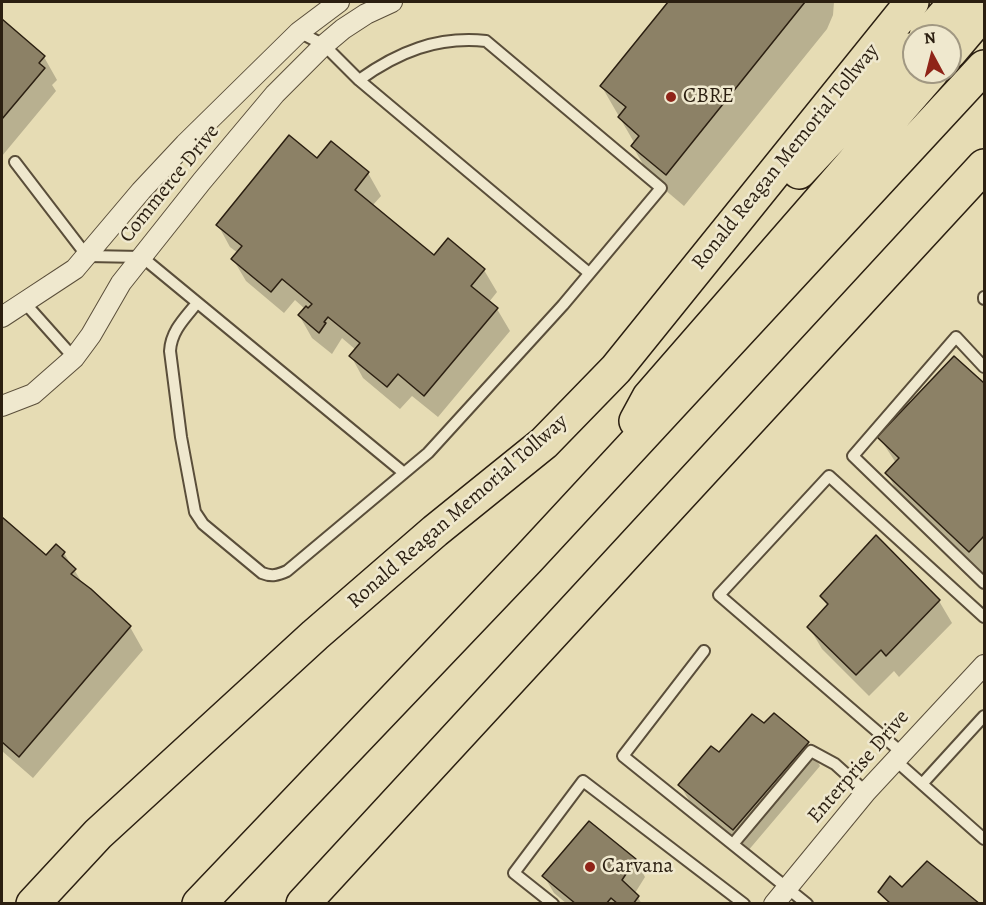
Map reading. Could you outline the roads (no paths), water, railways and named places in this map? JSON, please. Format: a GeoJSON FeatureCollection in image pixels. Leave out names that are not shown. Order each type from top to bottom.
{"type":"FeatureCollection","features":[{"type":"Feature","properties":{"kind":"highway","name":"Ronald Reagan Memorial Tollway"},"geometry":{"type":"LineString","coordinates":[[33,903],[98,834],[315,635],[435,531],[544,443],[616,369],[912,2]]}},
{"type":"Feature","properties":{"kind":"highway"},"geometry":{"type":"LineString","coordinates":[[937,24],[956,2]]}},
{"type":"Feature","properties":{"kind":"highway"},"geometry":{"type":"LineString","coordinates":[[962,38],[984,12]]}},
{"type":"Feature","properties":{"kind":"highway"},"geometry":{"type":"LineString","coordinates":[[616,369],[902,62]]}},
{"type":"Feature","properties":{"kind":"highway"},"geometry":{"type":"LineString","coordinates":[[199,903],[611,471],[984,68]]}},
{"type":"Feature","properties":{"kind":"highway"},"geometry":{"type":"LineString","coordinates":[[611,471],[649,397],[922,84]]}},
{"type":"Feature","properties":{"kind":"highway"},"geometry":{"type":"LineString","coordinates":[[303,903],[984,166]]}},
{"type":"Feature","properties":{"kind":"street","name":"Commerce Drive"},"geometry":{"type":"LineString","coordinates":[[2,317],[75,268],[185,144],[299,32],[339,2]]}},
{"type":"Feature","properties":{"kind":"street","name":"Commerce Drive"},"geometry":{"type":"LineString","coordinates":[[2,406],[33,394],[74,358],[122,283],[275,94],[324,45],[358,19],[392,2]]}},
{"type":"Feature","properties":{"kind":"street","name":"Enterprise Drive"},"geometry":{"type":"LineString","coordinates":[[774,903],[866,792],[984,665]]}},
{"type":"Feature","properties":{"kind":"lane"},"geometry":{"type":"LineString","coordinates":[[299,32],[324,45],[359,80],[589,273]]}},
{"type":"Feature","properties":{"kind":"lane"},"geometry":{"type":"LineString","coordinates":[[197,303],[170,341],[181,437],[192,504],[203,524],[262,573],[270,576],[287,572],[428,453],[563,305],[661,188],[486,41],[468,39],[431,43],[405,51],[381,64],[359,80]]}},
{"type":"Feature","properties":{"kind":"lane"},"geometry":{"type":"LineString","coordinates":[[15,162],[87,256],[142,257],[404,473]]}},
{"type":"Feature","properties":{"kind":"lane"},"geometry":{"type":"LineString","coordinates":[[24,302],[74,358]]}},
{"type":"Feature","properties":{"kind":"lane"},"geometry":{"type":"LineString","coordinates":[[984,367],[956,337],[853,456],[984,583]]}},
{"type":"Feature","properties":{"kind":"lane"},"geometry":{"type":"LineString","coordinates":[[984,618],[829,476],[719,595],[898,756],[922,784],[984,839]]}},
{"type":"Feature","properties":{"kind":"lane"},"geometry":{"type":"LineString","coordinates":[[704,651],[623,756],[807,903]]}},
{"type":"Feature","properties":{"kind":"lane"},"geometry":{"type":"LineString","coordinates":[[922,784],[984,716]]}},
{"type":"Feature","properties":{"kind":"lane"},"geometry":{"type":"LineString","coordinates":[[733,844],[811,752],[835,764],[866,792]]}},
{"type":"Feature","properties":{"kind":"lane"},"geometry":{"type":"LineString","coordinates":[[553,903],[514,873],[584,782],[744,903]]}},
{"type":"Feature","properties":{"kind":"place","name":"CBRE"},"geometry":{"type":"Point","coordinates":[671,97]}},
{"type":"Feature","properties":{"kind":"place","name":"Carvana"},"geometry":{"type":"Point","coordinates":[590,867]}}]}
